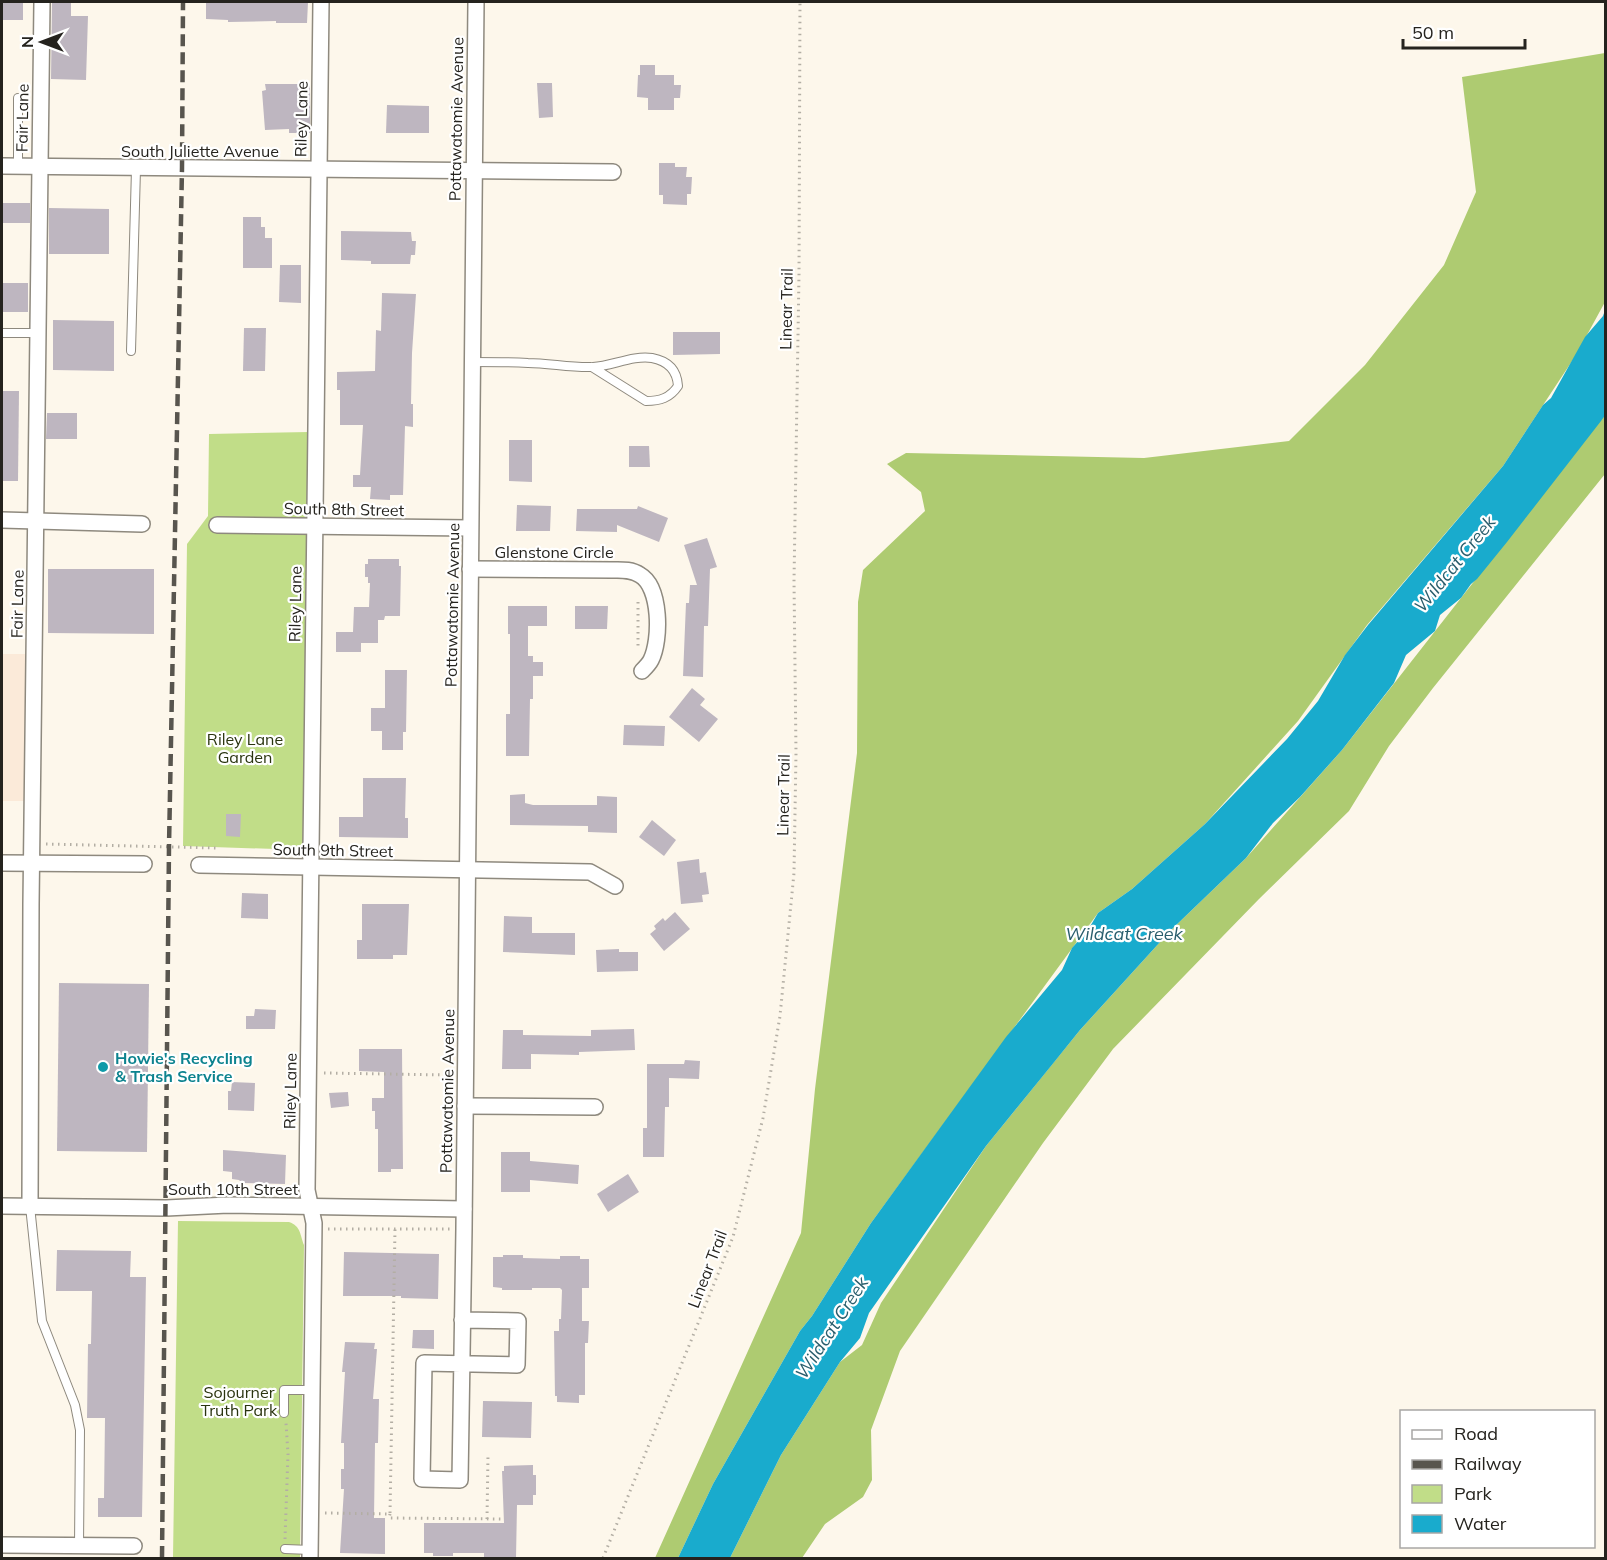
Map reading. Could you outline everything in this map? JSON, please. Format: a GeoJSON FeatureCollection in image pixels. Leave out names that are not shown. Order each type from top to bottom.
{"type":"FeatureCollection","features":[{"type":"Feature","properties":{"kind":"street","name":"Fair Lane"},"geometry":{"type":"LineString","coordinates":[[30,1206],[42,2]]}},
{"type":"Feature","properties":{"kind":"street","name":"Riley Lane"},"geometry":{"type":"LineString","coordinates":[[311,1208],[307,1190],[321,2]]}},
{"type":"Feature","properties":{"kind":"street","name":"Pottawatomie Avenue"},"geometry":{"type":"LineString","coordinates":[[462,1364],[476,2]]}},
{"type":"Feature","properties":{"kind":"street","name":"South Juliette Avenue"},"geometry":{"type":"LineString","coordinates":[[2,166],[614,172]]}},
{"type":"Feature","properties":{"kind":"street"},"geometry":{"type":"LineString","coordinates":[[2,520],[142,524]]}},
{"type":"Feature","properties":{"kind":"street","name":"South 8th Street"},"geometry":{"type":"LineString","coordinates":[[217,525],[470,528]]}},
{"type":"Feature","properties":{"kind":"street","name":"Glenstone Circle"},"geometry":{"type":"LineString","coordinates":[[470,569],[612,570],[631,571],[642,575],[650,585],[656,599],[658,618],[652,659],[642,671]]}},
{"type":"Feature","properties":{"kind":"street"},"geometry":{"type":"LineString","coordinates":[[2,863],[144,864]]}},
{"type":"Feature","properties":{"kind":"street","name":"South 9th Street"},"geometry":{"type":"LineString","coordinates":[[199,865],[590,872],[615,886]]}},
{"type":"Feature","properties":{"kind":"street"},"geometry":{"type":"LineString","coordinates":[[465,1106],[595,1107]]}},
{"type":"Feature","properties":{"kind":"street","name":"South 10th Street"},"geometry":{"type":"LineString","coordinates":[[2,1206],[166,1208],[228,1205],[464,1209]]}},
{"type":"Feature","properties":{"kind":"street"},"geometry":{"type":"LineString","coordinates":[[310,1554],[314,1228],[311,1208]]}},
{"type":"Feature","properties":{"kind":"street"},"geometry":{"type":"LineString","coordinates":[[462,1320],[518,1321],[516,1365],[424,1363],[422,1479],[460,1480],[462,1364]]}},
{"type":"Feature","properties":{"kind":"street"},"geometry":{"type":"LineString","coordinates":[[2,1545],[134,1546]]}},
{"type":"Feature","properties":{"kind":"lane"},"geometry":{"type":"LineString","coordinates":[[18,98],[18,166]]}},
{"type":"Feature","properties":{"kind":"lane"},"geometry":{"type":"LineString","coordinates":[[131,351],[136,169]]}},
{"type":"Feature","properties":{"kind":"lane"},"geometry":{"type":"LineString","coordinates":[[2,333],[38,333]]}},
{"type":"Feature","properties":{"kind":"lane"},"geometry":{"type":"LineString","coordinates":[[472,362],[527,362],[592,367],[651,358],[672,367],[677,375],[678,386],[667,397],[656,401],[646,401],[592,367]]}},
{"type":"Feature","properties":{"kind":"lane"},"geometry":{"type":"LineString","coordinates":[[30,1206],[42,1321],[75,1405],[80,1430],[79,1546]]}},
{"type":"Feature","properties":{"kind":"lane"},"geometry":{"type":"LineString","coordinates":[[284,1413],[284,1389],[312,1390]]}},
{"type":"Feature","properties":{"kind":"lane"},"geometry":{"type":"LineString","coordinates":[[285,1549],[310,1554]]}},
{"type":"Feature","properties":{"kind":"path","name":"Linear Trail"},"geometry":{"type":"LineString","coordinates":[[603,1558],[733,1237],[763,1118],[780,1016],[794,861],[800,2]]}},
{"type":"Feature","properties":{"kind":"path"},"geometry":{"type":"LineString","coordinates":[[634,593],[638,601],[637,638],[642,671]]}},
{"type":"Feature","properties":{"kind":"path"},"geometry":{"type":"LineString","coordinates":[[32,863],[43,844],[228,849]]}},
{"type":"Feature","properties":{"kind":"path"},"geometry":{"type":"LineString","coordinates":[[308,1073],[448,1075]]}},
{"type":"Feature","properties":{"kind":"path"},"geometry":{"type":"LineString","coordinates":[[314,1228],[464,1229]]}},
{"type":"Feature","properties":{"kind":"path"},"geometry":{"type":"LineString","coordinates":[[395,1229],[389,1518],[502,1520]]}},
{"type":"Feature","properties":{"kind":"path"},"geometry":{"type":"LineString","coordinates":[[245,1412],[284,1413],[288,1443],[285,1549]]}},
{"type":"Feature","properties":{"kind":"path"},"geometry":{"type":"LineString","coordinates":[[487,1519],[488,1455]]}},
{"type":"Feature","properties":{"kind":"path"},"geometry":{"type":"LineString","coordinates":[[319,1513],[390,1514]]}},
{"type":"Feature","properties":{"kind":"shaded area"},"geometry":{"type":"Polygon","coordinates":[[[2,654],[26,654],[25,801],[2,801],[2,654]]]}},
{"type":"Feature","properties":{"kind":"green space"},"geometry":{"type":"Polygon","coordinates":[[[1605,53],[1605,302],[1576,355],[1503,466],[1367,625],[1298,721],[1205,824],[1132,889],[1098,913],[871,1223],[800,1331],[713,1484],[678,1558],[655,1558],[801,1233],[815,1089],[857,753],[858,602],[863,570],[925,511],[921,492],[887,464],[906,453],[1144,458],[1289,441],[1365,365],[1444,265],[1476,192],[1462,77],[1605,53]]]}},
{"type":"Feature","properties":{"kind":"green space"},"geometry":{"type":"Polygon","coordinates":[[[1605,414],[1605,474],[1433,688],[1389,746],[1349,811],[1259,899],[1113,1049],[1043,1143],[900,1351],[871,1430],[872,1480],[863,1497],[825,1524],[802,1558],[730,1558],[781,1455],[840,1362],[862,1345],[881,1303],[986,1146],[1080,1030],[1171,930],[1246,858],[1342,750],[1605,414]]]}},
{"type":"Feature","properties":{"kind":"green space","name":"Riley Lane Garden"},"geometry":{"type":"Polygon","coordinates":[[[309,432],[305,850],[183,846],[187,544],[208,516],[209,434],[309,432]]]}},
{"type":"Feature","properties":{"kind":"green space","name":"Sojourner Truth Park"},"geometry":{"type":"Polygon","coordinates":[[[178,1221],[289,1222],[298,1228],[301,1234],[304,1245],[300,1558],[173,1558],[178,1221]]]}},
{"type":"Feature","properties":{"kind":"water","name":"Wildcat Creek"},"geometry":{"type":"Polygon","coordinates":[[[1605,310],[1606,414],[1601,421],[1477,579],[1461,598],[1440,615],[1435,631],[1406,655],[1394,683],[1342,750],[1273,823],[1246,858],[1171,930],[1080,1030],[986,1146],[869,1313],[860,1338],[840,1362],[781,1455],[730,1558],[678,1558],[713,1484],[800,1331],[871,1223],[1006,1037],[1062,970],[1072,948],[1088,930],[1098,913],[1132,889],[1205,824],[1287,739],[1318,701],[1345,655],[1368,625],[1503,466],[1543,405],[1551,398],[1585,337],[1603,316],[1605,310]]]}},
{"type":"Feature","properties":{"kind":"building"},"geometry":{"type":"Polygon","coordinates":[[[2,2],[23,2],[23,20],[2,20],[2,2]]]}},
{"type":"Feature","properties":{"kind":"building"},"geometry":{"type":"Polygon","coordinates":[[[52,2],[71,2],[71,16],[88,16],[86,80],[51,79],[52,2]]]}},
{"type":"Feature","properties":{"kind":"building"},"geometry":{"type":"Polygon","coordinates":[[[206,2],[308,2],[307,23],[228,22],[228,20],[206,19],[206,2]]]}},
{"type":"Feature","properties":{"kind":"building"},"geometry":{"type":"Polygon","coordinates":[[[640,65],[655,65],[655,75],[674,75],[674,85],[681,85],[680,98],[674,98],[674,110],[648,110],[648,98],[637,97],[640,65]]]}},
{"type":"Feature","properties":{"kind":"building"},"geometry":{"type":"Polygon","coordinates":[[[537,83],[552,83],[553,117],[539,118],[537,83]]]}},
{"type":"Feature","properties":{"kind":"building"},"geometry":{"type":"Polygon","coordinates":[[[265,84],[310,84],[310,133],[289,133],[289,129],[265,130],[262,91],[266,90],[265,84]]]}},
{"type":"Feature","properties":{"kind":"building"},"geometry":{"type":"Polygon","coordinates":[[[387,105],[429,106],[429,133],[386,133],[387,105]]]}},
{"type":"Feature","properties":{"kind":"building"},"geometry":{"type":"Polygon","coordinates":[[[659,163],[675,163],[675,167],[687,167],[686,177],[692,177],[691,194],[687,194],[687,205],[663,204],[663,195],[659,195],[659,163]]]}},
{"type":"Feature","properties":{"kind":"building"},"geometry":{"type":"Polygon","coordinates":[[[2,203],[30,203],[30,223],[2,223],[2,203]]]}},
{"type":"Feature","properties":{"kind":"building"},"geometry":{"type":"Polygon","coordinates":[[[49,208],[109,209],[109,254],[49,254],[49,208]]]}},
{"type":"Feature","properties":{"kind":"building"},"geometry":{"type":"Polygon","coordinates":[[[243,217],[261,217],[261,227],[265,227],[265,238],[272,238],[272,268],[243,268],[243,217]]]}},
{"type":"Feature","properties":{"kind":"building"},"geometry":{"type":"Polygon","coordinates":[[[341,231],[411,232],[412,241],[416,241],[415,255],[411,255],[410,264],[371,264],[371,261],[341,260],[341,231]]]}},
{"type":"Feature","properties":{"kind":"building"},"geometry":{"type":"Polygon","coordinates":[[[280,265],[301,265],[301,303],[279,302],[280,265]]]}},
{"type":"Feature","properties":{"kind":"building"},"geometry":{"type":"Polygon","coordinates":[[[2,283],[28,283],[28,312],[2,312],[2,283]]]}},
{"type":"Feature","properties":{"kind":"building"},"geometry":{"type":"Polygon","coordinates":[[[382,293],[416,294],[412,353],[413,427],[405,426],[403,495],[390,495],[390,500],[370,499],[371,487],[353,487],[353,475],[360,475],[363,425],[340,425],[340,390],[337,390],[337,372],[375,371],[376,330],[381,331],[382,293]]]}},
{"type":"Feature","properties":{"kind":"building"},"geometry":{"type":"Polygon","coordinates":[[[53,320],[114,321],[114,371],[53,370],[53,320]]]}},
{"type":"Feature","properties":{"kind":"building"},"geometry":{"type":"Polygon","coordinates":[[[244,328],[266,328],[265,371],[243,371],[244,328]]]}},
{"type":"Feature","properties":{"kind":"building"},"geometry":{"type":"Polygon","coordinates":[[[673,332],[720,332],[720,354],[673,355],[673,332]]]}},
{"type":"Feature","properties":{"kind":"building"},"geometry":{"type":"Polygon","coordinates":[[[2,391],[19,391],[18,481],[2,481],[2,391]]]}},
{"type":"Feature","properties":{"kind":"building"},"geometry":{"type":"Polygon","coordinates":[[[47,413],[77,413],[77,439],[46,439],[47,413]]]}},
{"type":"Feature","properties":{"kind":"building"},"geometry":{"type":"Polygon","coordinates":[[[509,440],[532,440],[532,482],[509,481],[509,440]]]}},
{"type":"Feature","properties":{"kind":"building"},"geometry":{"type":"Polygon","coordinates":[[[629,446],[649,446],[650,467],[629,467],[629,446]]]}},
{"type":"Feature","properties":{"kind":"building"},"geometry":{"type":"Polygon","coordinates":[[[517,505],[551,506],[550,531],[516,531],[517,505]]]}},
{"type":"Feature","properties":{"kind":"building"},"geometry":{"type":"Polygon","coordinates":[[[638,506],[668,518],[659,542],[617,525],[617,532],[576,531],[577,509],[637,509],[638,506]]]}},
{"type":"Feature","properties":{"kind":"building"},"geometry":{"type":"Polygon","coordinates":[[[707,538],[717,567],[710,569],[708,626],[704,626],[703,677],[683,676],[686,603],[689,603],[690,585],[697,585],[684,545],[707,538]]]}},
{"type":"Feature","properties":{"kind":"building"},"geometry":{"type":"Polygon","coordinates":[[[368,559],[399,559],[399,566],[401,566],[400,616],[385,616],[384,620],[378,620],[378,643],[361,643],[361,652],[336,652],[336,632],[353,632],[354,607],[369,607],[370,583],[368,583],[368,577],[365,577],[365,564],[368,564],[368,559]]]}},
{"type":"Feature","properties":{"kind":"building"},"geometry":{"type":"Polygon","coordinates":[[[48,569],[154,569],[154,634],[48,633],[48,569]]]}},
{"type":"Feature","properties":{"kind":"building"},"geometry":{"type":"Polygon","coordinates":[[[508,606],[547,606],[547,626],[528,626],[528,656],[533,656],[533,662],[543,662],[543,676],[533,676],[533,699],[530,699],[529,756],[506,756],[506,714],[510,714],[508,606]]]}},
{"type":"Feature","properties":{"kind":"building"},"geometry":{"type":"Polygon","coordinates":[[[575,606],[608,606],[607,629],[575,629],[575,606]]]}},
{"type":"Feature","properties":{"kind":"building"},"geometry":{"type":"Polygon","coordinates":[[[385,670],[407,670],[406,732],[403,732],[403,750],[382,750],[382,731],[371,731],[371,708],[385,708],[385,670]]]}},
{"type":"Feature","properties":{"kind":"building"},"geometry":{"type":"Polygon","coordinates":[[[692,688],[705,699],[700,705],[718,719],[699,742],[669,717],[692,688]]]}},
{"type":"Feature","properties":{"kind":"building"},"geometry":{"type":"Polygon","coordinates":[[[624,725],[665,726],[664,746],[623,745],[624,725]]]}},
{"type":"Feature","properties":{"kind":"building"},"geometry":{"type":"Polygon","coordinates":[[[363,778],[406,778],[405,818],[408,818],[408,838],[339,837],[339,817],[363,817],[363,778]]]}},
{"type":"Feature","properties":{"kind":"building"},"geometry":{"type":"Polygon","coordinates":[[[525,794],[525,803],[533,805],[597,805],[597,796],[617,797],[617,833],[588,832],[588,826],[510,825],[510,795],[525,794]]]}},
{"type":"Feature","properties":{"kind":"building"},"geometry":{"type":"Polygon","coordinates":[[[226,814],[241,814],[240,837],[226,836],[226,814]]]}},
{"type":"Feature","properties":{"kind":"building"},"geometry":{"type":"Polygon","coordinates":[[[652,820],[676,840],[664,856],[639,837],[652,820]]]}},
{"type":"Feature","properties":{"kind":"building"},"geometry":{"type":"Polygon","coordinates":[[[699,859],[700,873],[706,872],[709,894],[702,895],[703,902],[681,904],[677,862],[699,859]]]}},
{"type":"Feature","properties":{"kind":"building"},"geometry":{"type":"Polygon","coordinates":[[[242,893],[268,894],[268,919],[241,918],[242,893]]]}},
{"type":"Feature","properties":{"kind":"building"},"geometry":{"type":"Polygon","coordinates":[[[362,904],[409,904],[407,955],[393,955],[393,959],[357,959],[357,940],[362,940],[362,904]]]}},
{"type":"Feature","properties":{"kind":"building"},"geometry":{"type":"Polygon","coordinates":[[[675,912],[690,929],[664,951],[650,934],[656,929],[654,926],[663,918],[665,921],[675,912]]]}},
{"type":"Feature","properties":{"kind":"building"},"geometry":{"type":"Polygon","coordinates":[[[504,916],[532,917],[532,933],[575,933],[575,955],[503,952],[504,916]]]}},
{"type":"Feature","properties":{"kind":"building"},"geometry":{"type":"Polygon","coordinates":[[[619,949],[619,952],[638,952],[638,971],[597,972],[596,950],[619,949]]]}},
{"type":"Feature","properties":{"kind":"building","name":"Howie's Recycling & Trash Service"},"geometry":{"type":"Polygon","coordinates":[[[59,983],[149,984],[147,1152],[57,1151],[59,983]]]}},
{"type":"Feature","properties":{"kind":"building"},"geometry":{"type":"Polygon","coordinates":[[[255,1009],[276,1010],[275,1029],[246,1029],[246,1016],[254,1016],[255,1009]]]}},
{"type":"Feature","properties":{"kind":"building"},"geometry":{"type":"Polygon","coordinates":[[[634,1029],[635,1050],[579,1052],[579,1055],[531,1054],[531,1069],[502,1069],[503,1030],[523,1030],[523,1035],[591,1036],[591,1030],[634,1029]]]}},
{"type":"Feature","properties":{"kind":"building"},"geometry":{"type":"Polygon","coordinates":[[[359,1049],[402,1049],[403,1169],[378,1172],[378,1129],[375,1129],[372,1098],[384,1098],[384,1072],[359,1071],[359,1049]]]}},
{"type":"Feature","properties":{"kind":"building"},"geometry":{"type":"Polygon","coordinates":[[[685,1060],[700,1061],[699,1079],[669,1078],[669,1107],[665,1107],[664,1157],[643,1157],[643,1128],[647,1128],[647,1064],[684,1064],[685,1060]]]}},
{"type":"Feature","properties":{"kind":"building"},"geometry":{"type":"Polygon","coordinates":[[[232,1082],[255,1083],[254,1111],[228,1110],[228,1091],[231,1091],[232,1082]]]}},
{"type":"Feature","properties":{"kind":"building"},"geometry":{"type":"Polygon","coordinates":[[[348,1092],[349,1106],[331,1108],[329,1093],[348,1092]]]}},
{"type":"Feature","properties":{"kind":"building"},"geometry":{"type":"Polygon","coordinates":[[[223,1150],[286,1155],[285,1184],[242,1183],[232,1179],[232,1172],[223,1171],[223,1150]]]}},
{"type":"Feature","properties":{"kind":"building"},"geometry":{"type":"Polygon","coordinates":[[[501,1152],[530,1152],[530,1161],[579,1165],[578,1184],[530,1180],[530,1192],[501,1192],[501,1152]]]}},
{"type":"Feature","properties":{"kind":"building"},"geometry":{"type":"Polygon","coordinates":[[[628,1174],[639,1192],[608,1212],[597,1194],[628,1174]]]}},
{"type":"Feature","properties":{"kind":"building"},"geometry":{"type":"Polygon","coordinates":[[[57,1250],[131,1251],[130,1277],[146,1277],[142,1517],[98,1517],[98,1498],[104,1498],[105,1418],[87,1418],[88,1344],[91,1344],[92,1291],[56,1291],[57,1250]]]}},
{"type":"Feature","properties":{"kind":"building"},"geometry":{"type":"Polygon","coordinates":[[[344,1252],[439,1254],[438,1299],[401,1298],[401,1296],[343,1296],[344,1252]]]}},
{"type":"Feature","properties":{"kind":"building"},"geometry":{"type":"Polygon","coordinates":[[[503,1255],[560,1259],[560,1256],[580,1256],[580,1259],[589,1259],[589,1288],[582,1288],[582,1321],[589,1321],[588,1343],[585,1343],[585,1395],[579,1395],[579,1403],[557,1402],[557,1396],[555,1396],[554,1331],[559,1331],[562,1290],[560,1288],[532,1288],[532,1290],[502,1290],[502,1288],[493,1287],[493,1257],[503,1257],[503,1255]]]}},
{"type":"Feature","properties":{"kind":"building"},"geometry":{"type":"Polygon","coordinates":[[[413,1330],[434,1330],[434,1349],[412,1348],[413,1330]]]}},
{"type":"Feature","properties":{"kind":"building"},"geometry":{"type":"Polygon","coordinates":[[[345,1342],[375,1343],[374,1349],[377,1349],[373,1399],[379,1399],[378,1443],[375,1443],[374,1518],[385,1518],[385,1554],[340,1553],[344,1489],[341,1489],[341,1469],[344,1469],[344,1443],[341,1443],[345,1372],[342,1372],[345,1342]]]}},
{"type":"Feature","properties":{"kind":"building"},"geometry":{"type":"Polygon","coordinates":[[[483,1401],[532,1402],[531,1438],[482,1437],[483,1401]]]}},
{"type":"Feature","properties":{"kind":"building"},"geometry":{"type":"Polygon","coordinates":[[[533,1465],[533,1475],[536,1475],[536,1495],[533,1495],[533,1505],[517,1505],[516,1558],[484,1557],[484,1553],[453,1553],[453,1556],[433,1556],[433,1553],[424,1553],[424,1523],[504,1523],[502,1471],[504,1471],[504,1466],[533,1465]]]}},
{"type":"Feature","properties":{"kind":"railway"},"geometry":{"type":"LineString","coordinates":[[162,1558],[169,846],[183,2]]}},
{"type":"Feature","properties":{"kind":"place","name":"Howie's Recycling & Trash Service"},"geometry":{"type":"Point","coordinates":[103,1067]}}]}
